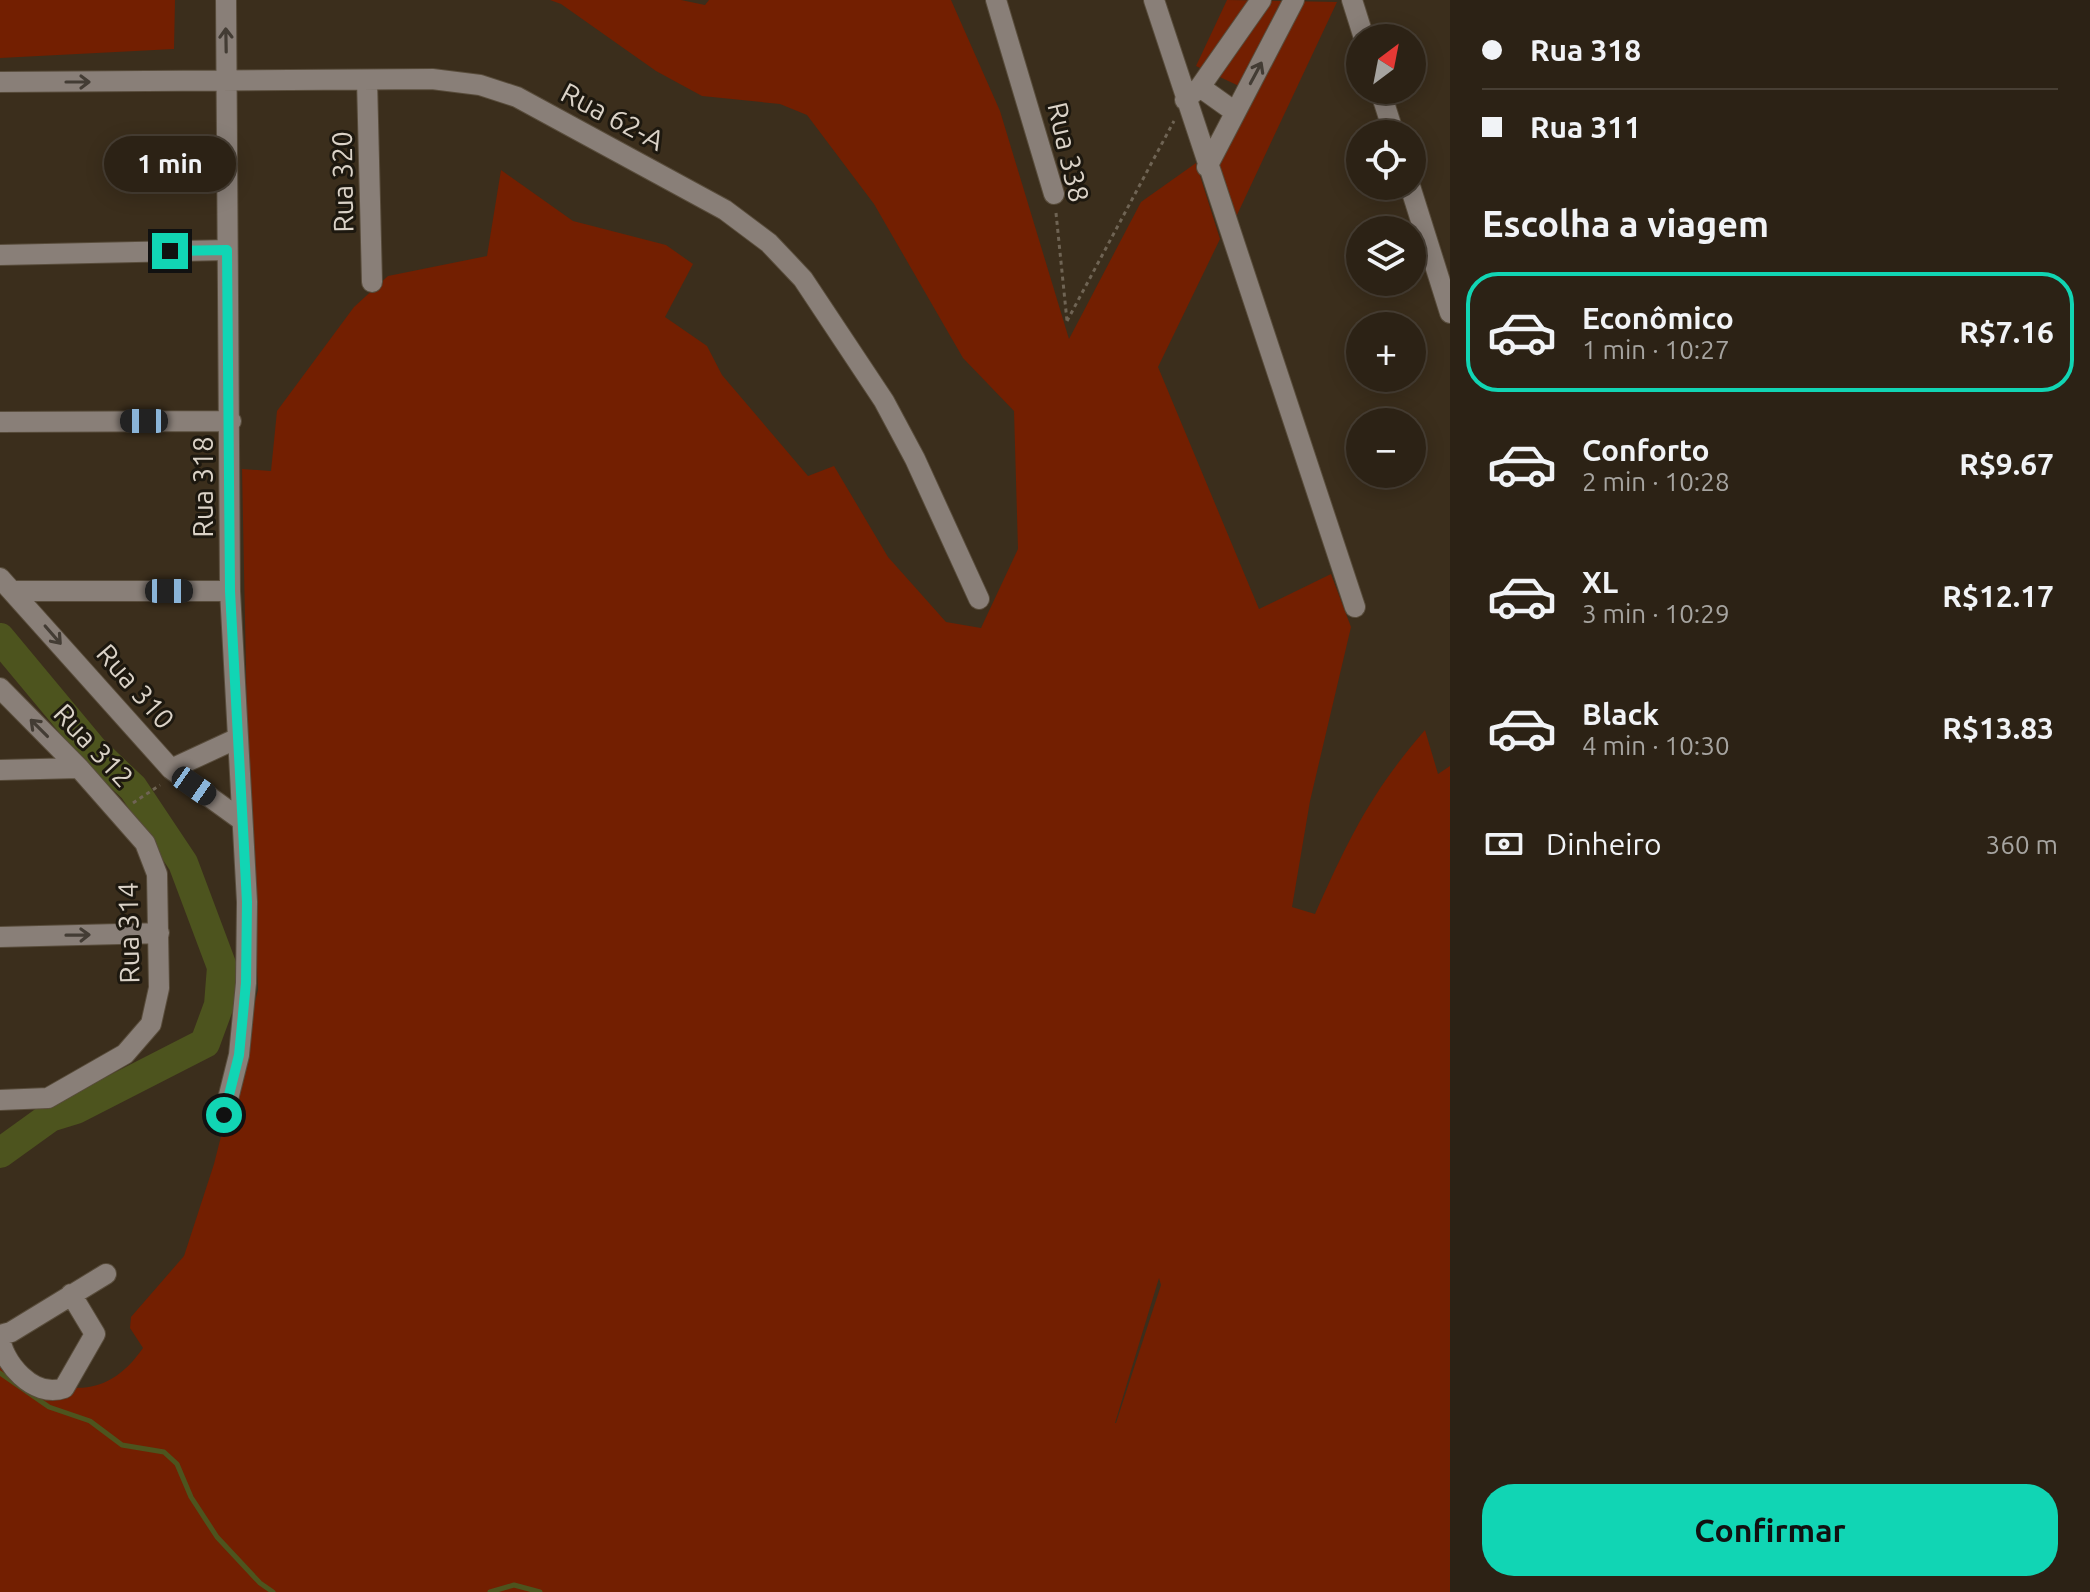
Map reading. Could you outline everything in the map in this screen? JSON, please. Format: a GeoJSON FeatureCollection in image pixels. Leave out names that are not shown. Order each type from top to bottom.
{"type":"FeatureCollection","features":[{"type":"Feature","properties":{"kind":"street","name":"Rua 318"},"geometry":{"type":"LineString","coordinates":[[224,1115],[239,1055],[246,983],[247,902],[240,819],[230,591],[226,0]]}},
{"type":"Feature","properties":{"kind":"street","name":"Rua 338"},"geometry":{"type":"LineString","coordinates":[[996,0],[1054,194]]}},
{"type":"Feature","properties":{"kind":"street"},"geometry":{"type":"LineString","coordinates":[[1154,0],[1193,94],[1207,167],[1355,607]]}},
{"type":"Feature","properties":{"kind":"street"},"geometry":{"type":"LineString","coordinates":[[1193,94],[1261,0]]}},
{"type":"Feature","properties":{"kind":"street"},"geometry":{"type":"LineString","coordinates":[[1207,167],[1294,0]]}},
{"type":"Feature","properties":{"kind":"street"},"geometry":{"type":"LineString","coordinates":[[1352,0],[1360,24]]}},
{"type":"Feature","properties":{"kind":"street","name":"Rua 62-A"},"geometry":{"type":"LineString","coordinates":[[0,82],[432,79],[480,85],[517,97],[689,188],[769,243],[803,279],[884,401],[915,459],[979,599]]}},
{"type":"Feature","properties":{"kind":"street","name":"Rua 320"},"geometry":{"type":"LineString","coordinates":[[367,80],[372,282]]}},
{"type":"Feature","properties":{"kind":"street"},"geometry":{"type":"LineString","coordinates":[[1193,94],[1235,112]]}},
{"type":"Feature","properties":{"kind":"street"},"geometry":{"type":"LineString","coordinates":[[1414,200],[1450,313]]}},
{"type":"Feature","properties":{"kind":"street"},"geometry":{"type":"LineString","coordinates":[[0,255],[227,250]]}},
{"type":"Feature","properties":{"kind":"street"},"geometry":{"type":"LineString","coordinates":[[0,422],[231,421]]}},
{"type":"Feature","properties":{"kind":"street"},"geometry":{"type":"LineString","coordinates":[[8,585],[230,591]]}},
{"type":"Feature","properties":{"kind":"street","name":"Rua 310"},"geometry":{"type":"LineString","coordinates":[[8,585],[167,776],[240,819]]}},
{"type":"Feature","properties":{"kind":"street","name":"Rua 312"},"geometry":{"type":"LineString","coordinates":[[0,688],[79,768],[145,843]]}},
{"type":"Feature","properties":{"kind":"street"},"geometry":{"type":"LineString","coordinates":[[167,776],[238,738]]}},
{"type":"Feature","properties":{"kind":"street"},"geometry":{"type":"LineString","coordinates":[[0,770],[79,768]]}},
{"type":"Feature","properties":{"kind":"street","name":"Rua 314"},"geometry":{"type":"LineString","coordinates":[[0,1100],[27,1100],[65,1090],[125,1054],[151,1024],[159,988],[159,933],[157,874],[145,843]]}},
{"type":"Feature","properties":{"kind":"street"},"geometry":{"type":"LineString","coordinates":[[0,937],[159,933]]}},
{"type":"Feature","properties":{"kind":"street"},"geometry":{"type":"LineString","coordinates":[[71,1294],[95,1334],[64,1388],[46,1389],[17,1372],[3,1354],[0,1335],[71,1294],[106,1274]]}},
{"type":"Feature","properties":{"kind":"path","name":"Rua 338"},"geometry":{"type":"LineString","coordinates":[[1054,194],[1067,321],[1193,94]]}},
{"type":"Feature","properties":{"kind":"path"},"geometry":{"type":"LineString","coordinates":[[138,800],[167,776]]}},
{"type":"Feature","properties":{"kind":"shaded area"},"geometry":{"type":"Polygon","coordinates":[[[0,0],[175,0],[174,49],[0,58],[0,0]]]}},
{"type":"Feature","properties":{"kind":"shaded area"},"geometry":{"type":"Polygon","coordinates":[[[550,0],[681,0],[705,5],[709,0],[951,0],[1000,111],[1069,339],[1141,202],[1196,163],[1220,239],[1158,367],[1259,609],[1331,574],[1351,627],[1310,801],[1292,907],[1315,914],[1375,796],[1425,730],[1438,774],[1450,766],[1450,1592],[0,1592],[0,1350],[36,1376],[73,1388],[92,1387],[110,1380],[127,1367],[143,1348],[130,1328],[131,1317],[184,1256],[214,1164],[258,990],[248,771],[242,469],[271,471],[277,411],[354,307],[388,276],[487,256],[501,170],[573,221],[666,245],[693,264],[665,317],[707,346],[722,375],[808,476],[834,466],[888,557],[946,622],[981,628],[1018,549],[1014,411],[963,358],[874,204],[807,115],[780,104],[702,96],[656,71],[561,4],[550,0]],[[1159,1278],[1115,1423],[1116,1423],[1161,1285],[1159,1278]]]}},
{"type":"Feature","properties":{"kind":"shaded area"},"geometry":{"type":"Polygon","coordinates":[[[1227,0],[1337,2],[1236,217],[1214,162],[1252,92],[1196,66],[1227,0]]]}},
{"type":"Feature","properties":{"kind":"waterway"},"geometry":{"type":"LineString","coordinates":[[0,638],[94,751],[133,788],[183,863],[222,967],[219,1005],[205,1043],[76,1109],[50,1117],[0,1153]]}},
{"type":"Feature","properties":{"kind":"waterway"},"geometry":{"type":"LineString","coordinates":[[0,1373],[49,1407],[90,1421],[122,1445],[164,1452],[177,1464],[191,1497],[217,1537],[260,1583],[273,1592]]}},
{"type":"Feature","properties":{"kind":"waterway"},"geometry":{"type":"LineString","coordinates":[[490,1592],[514,1585],[540,1592]]}},
{"type":"Feature","properties":{"kind":"route"},"geometry":{"type":"LineString","coordinates":[[170,251],[227,250],[231,421],[230,591],[240,819],[247,902],[246,983],[239,1055],[224,1115]]}}]}
